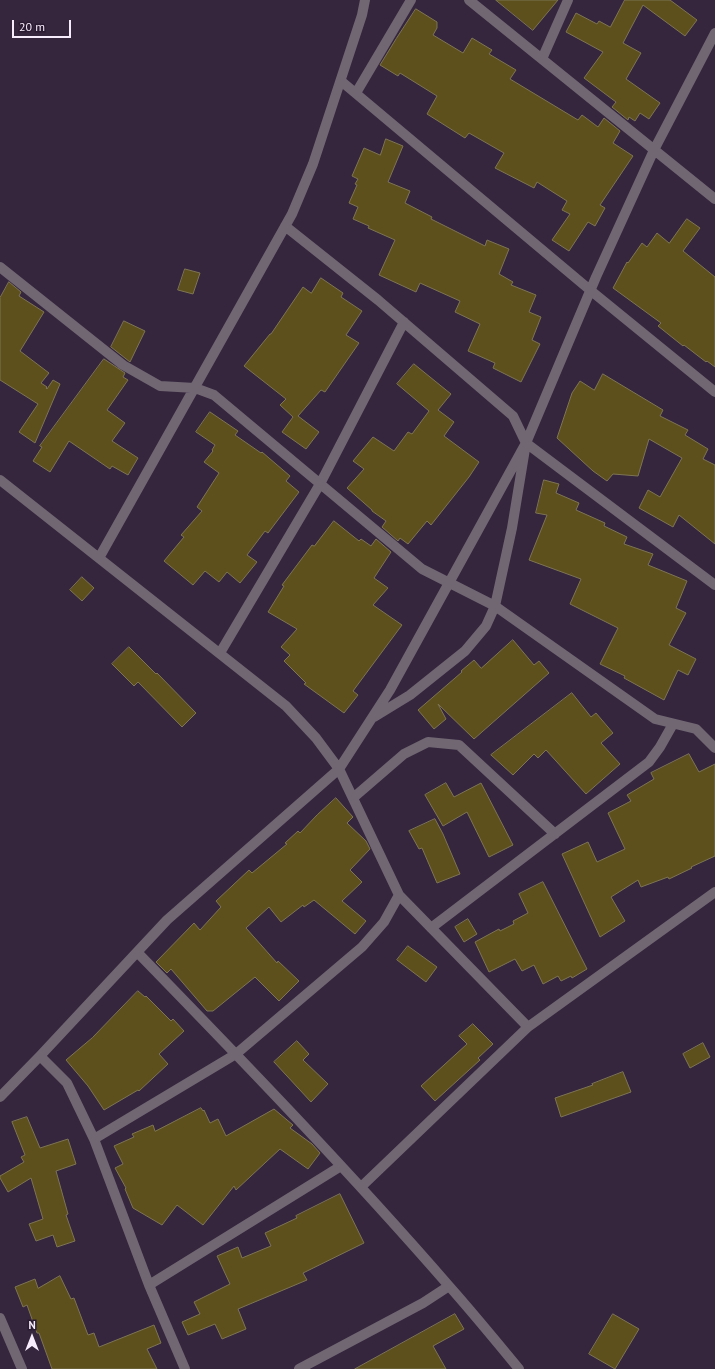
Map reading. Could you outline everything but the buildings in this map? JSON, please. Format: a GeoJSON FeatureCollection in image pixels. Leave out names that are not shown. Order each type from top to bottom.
{"type":"FeatureCollection","features":[{"type":"Feature","properties":{"kind":"street"},"geometry":{"type":"LineString","coordinates":[[100,558],[292,214],[313,164],[362,15],[365,0]]}},
{"type":"Feature","properties":{"kind":"street"},"geometry":{"type":"LineString","coordinates":[[356,93],[411,0]]}},
{"type":"Feature","properties":{"kind":"street"},"geometry":{"type":"LineString","coordinates":[[469,0],[715,199]]}},
{"type":"Feature","properties":{"kind":"street"},"geometry":{"type":"LineString","coordinates":[[542,59],[568,0]]}},
{"type":"Feature","properties":{"kind":"street"},"geometry":{"type":"LineString","coordinates":[[0,1096],[40,1056],[167,920],[339,768],[390,690],[526,443],[590,290],[654,150],[715,33]]}},
{"type":"Feature","properties":{"kind":"street"},"geometry":{"type":"LineString","coordinates":[[341,81],[590,290],[715,392]]}},
{"type":"Feature","properties":{"kind":"street"},"geometry":{"type":"LineString","coordinates":[[285,226],[378,300],[513,416],[526,443],[715,585]]}},
{"type":"Feature","properties":{"kind":"street"},"geometry":{"type":"LineString","coordinates":[[0,267],[123,365],[160,386],[195,388],[214,395],[422,569],[494,606],[655,719],[696,729],[715,748]]}},
{"type":"Feature","properties":{"kind":"street"},"geometry":{"type":"LineString","coordinates":[[220,653],[320,484],[404,322]]}},
{"type":"Feature","properties":{"kind":"street"},"geometry":{"type":"LineString","coordinates":[[371,719],[410,695],[465,651],[486,626],[494,606],[512,528],[526,443]]}},
{"type":"Feature","properties":{"kind":"street"},"geometry":{"type":"LineString","coordinates":[[0,480],[286,706],[316,738],[339,768],[399,895],[528,1027]]}},
{"type":"Feature","properties":{"kind":"street"},"geometry":{"type":"LineString","coordinates":[[431,928],[649,762],[660,747],[673,724]]}},
{"type":"Feature","properties":{"kind":"street"},"geometry":{"type":"LineString","coordinates":[[353,798],[404,754],[428,742],[459,745],[554,834]]}},
{"type":"Feature","properties":{"kind":"street"},"geometry":{"type":"LineString","coordinates":[[361,1187],[528,1027],[715,892]]}},
{"type":"Feature","properties":{"kind":"street"},"geometry":{"type":"LineString","coordinates":[[94,1139],[236,1054],[362,947],[384,922],[399,895]]}},
{"type":"Feature","properties":{"kind":"street"},"geometry":{"type":"LineString","coordinates":[[137,952],[236,1054],[361,1187],[520,1369]]}},
{"type":"Feature","properties":{"kind":"street"},"geometry":{"type":"LineString","coordinates":[[40,1056],[67,1083],[94,1139],[149,1285],[185,1369]]}},
{"type":"Feature","properties":{"kind":"street"},"geometry":{"type":"LineString","coordinates":[[149,1285],[341,1166]]}},
{"type":"Feature","properties":{"kind":"street"},"geometry":{"type":"LineString","coordinates":[[299,1369],[423,1303],[449,1286]]}},
{"type":"Feature","properties":{"kind":"street"},"geometry":{"type":"LineString","coordinates":[[0,1318],[22,1369]]}}]}
